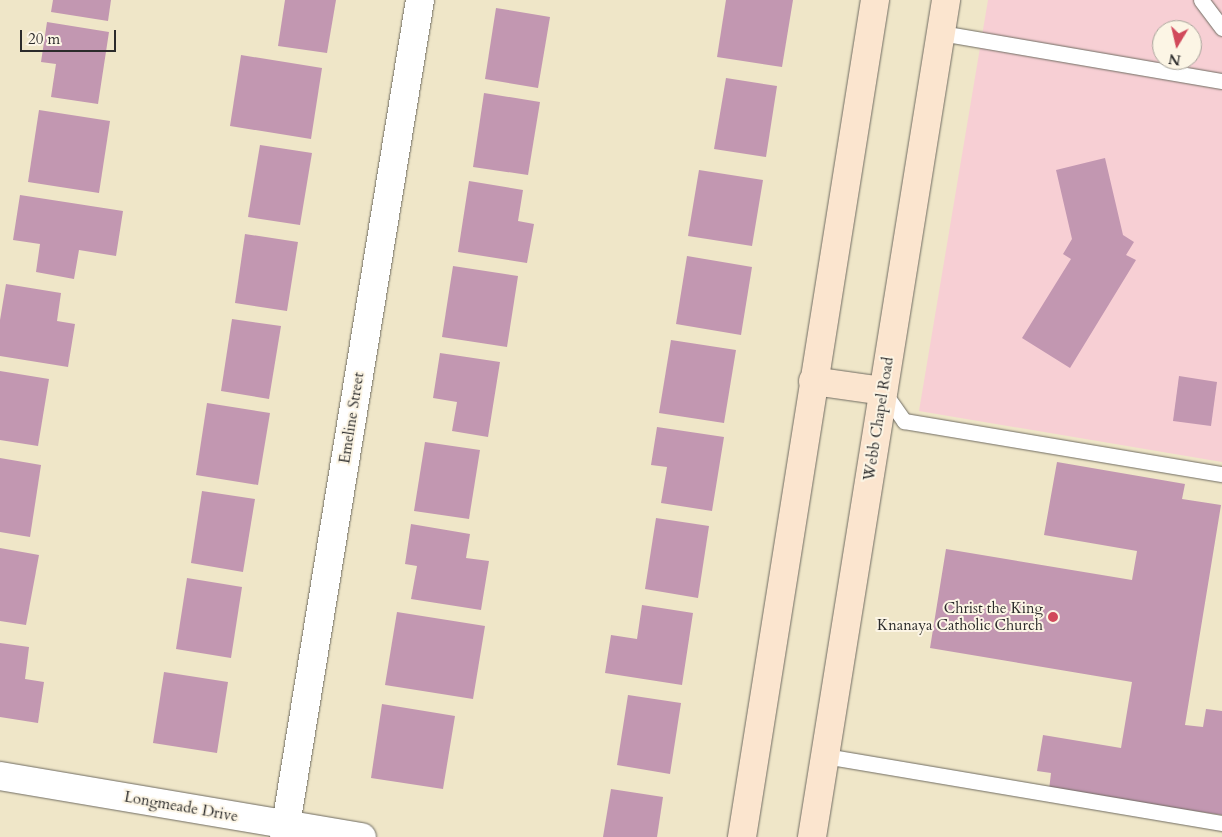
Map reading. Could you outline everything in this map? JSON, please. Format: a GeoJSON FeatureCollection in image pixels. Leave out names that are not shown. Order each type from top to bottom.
{"type":"FeatureCollection","features":[{"type":"Feature","properties":{"kind":"main road"},"geometry":{"type":"LineString","coordinates":[[742,837],[875,0]]}},
{"type":"Feature","properties":{"kind":"main road","name":"Webb Chapel Road"},"geometry":{"type":"LineString","coordinates":[[812,837],[946,0]]}},
{"type":"Feature","properties":{"kind":"main road"},"geometry":{"type":"LineString","coordinates":[[813,381],[884,391]]}},
{"type":"Feature","properties":{"kind":"street","name":"Emeline Street"},"geometry":{"type":"LineString","coordinates":[[285,831],[420,0]]}},
{"type":"Feature","properties":{"kind":"street","name":"Longmeade Drive"},"geometry":{"type":"LineString","coordinates":[[0,776],[285,831],[362,837]]}},
{"type":"Feature","properties":{"kind":"lane"},"geometry":{"type":"LineString","coordinates":[[1201,0],[1222,28]]}},
{"type":"Feature","properties":{"kind":"lane"},"geometry":{"type":"LineString","coordinates":[[941,32],[1222,81]]}},
{"type":"Feature","properties":{"kind":"lane"},"geometry":{"type":"LineString","coordinates":[[884,391],[904,421],[1222,474]]}},
{"type":"Feature","properties":{"kind":"lane"},"geometry":{"type":"LineString","coordinates":[[825,756],[1222,823]]}},
{"type":"Feature","properties":{"kind":"shaded area"},"geometry":{"type":"Polygon","coordinates":[[[988,0],[1222,0],[1222,462],[919,411],[988,0]]]}},
{"type":"Feature","properties":{"kind":"building"},"geometry":{"type":"Polygon","coordinates":[[[53,0],[111,0],[108,21],[51,12],[53,0]]]}},
{"type":"Feature","properties":{"kind":"building"},"geometry":{"type":"Polygon","coordinates":[[[285,0],[336,0],[327,53],[278,46],[285,0]]]}},
{"type":"Feature","properties":{"kind":"building"},"geometry":{"type":"Polygon","coordinates":[[[726,0],[793,0],[782,67],[717,57],[726,0]]]}},
{"type":"Feature","properties":{"kind":"building"},"geometry":{"type":"Polygon","coordinates":[[[496,8],[550,17],[538,88],[485,79],[496,8]]]}},
{"type":"Feature","properties":{"kind":"building"},"geometry":{"type":"Polygon","coordinates":[[[47,22],[109,32],[98,104],[51,97],[56,64],[41,62],[47,22]]]}},
{"type":"Feature","properties":{"kind":"building"},"geometry":{"type":"Polygon","coordinates":[[[241,55],[322,68],[311,139],[230,126],[241,55]]]}},
{"type":"Feature","properties":{"kind":"building"},"geometry":{"type":"Polygon","coordinates":[[[726,78],[777,86],[766,157],[714,149],[726,78]]]}},
{"type":"Feature","properties":{"kind":"building"},"geometry":{"type":"Polygon","coordinates":[[[484,93],[540,102],[528,175],[473,167],[484,93]]]}},
{"type":"Feature","properties":{"kind":"building"},"geometry":{"type":"Polygon","coordinates":[[[39,110],[110,121],[99,193],[28,182],[39,110]]]}},
{"type":"Feature","properties":{"kind":"building"},"geometry":{"type":"Polygon","coordinates":[[[260,145],[312,153],[300,225],[248,217],[260,145]]]}},
{"type":"Feature","properties":{"kind":"building"},"geometry":{"type":"Polygon","coordinates":[[[1105,158],[1123,235],[1134,242],[1126,255],[1136,260],[1070,368],[1022,338],[1071,259],[1063,254],[1072,239],[1056,170],[1105,158]]]}},
{"type":"Feature","properties":{"kind":"building"},"geometry":{"type":"Polygon","coordinates":[[[699,170],[763,180],[752,246],[688,236],[699,170]]]}},
{"type":"Feature","properties":{"kind":"building"},"geometry":{"type":"Polygon","coordinates":[[[469,181],[523,190],[518,221],[534,224],[527,263],[458,252],[469,181]]]}},
{"type":"Feature","properties":{"kind":"building"},"geometry":{"type":"Polygon","coordinates":[[[20,195],[123,211],[116,256],[79,250],[74,279],[36,272],[40,244],[13,240],[20,195]]]}},
{"type":"Feature","properties":{"kind":"building"},"geometry":{"type":"Polygon","coordinates":[[[245,234],[298,242],[287,311],[235,303],[245,234]]]}},
{"type":"Feature","properties":{"kind":"building"},"geometry":{"type":"Polygon","coordinates":[[[687,256],[752,267],[741,335],[676,324],[687,256]]]}},
{"type":"Feature","properties":{"kind":"building"},"geometry":{"type":"Polygon","coordinates":[[[453,266],[518,276],[507,347],[442,337],[453,266]]]}},
{"type":"Feature","properties":{"kind":"building"},"geometry":{"type":"Polygon","coordinates":[[[6,284],[61,293],[57,321],[75,324],[68,367],[0,356],[0,320],[6,284]]]}},
{"type":"Feature","properties":{"kind":"building"},"geometry":{"type":"Polygon","coordinates":[[[232,319],[281,326],[269,399],[221,391],[232,319]]]}},
{"type":"Feature","properties":{"kind":"building"},"geometry":{"type":"Polygon","coordinates":[[[671,340],[736,350],[724,423],[659,413],[671,340]]]}},
{"type":"Feature","properties":{"kind":"building"},"geometry":{"type":"Polygon","coordinates":[[[440,353],[500,362],[488,437],[452,431],[457,402],[433,398],[440,353]]]}},
{"type":"Feature","properties":{"kind":"building"},"geometry":{"type":"Polygon","coordinates":[[[0,371],[49,379],[38,446],[0,440],[0,371]]]}},
{"type":"Feature","properties":{"kind":"building"},"geometry":{"type":"Polygon","coordinates":[[[1179,376],[1217,382],[1211,426],[1173,421],[1179,376]]]}},
{"type":"Feature","properties":{"kind":"building"},"geometry":{"type":"Polygon","coordinates":[[[207,403],[270,413],[258,485],[196,475],[207,403]]]}},
{"type":"Feature","properties":{"kind":"building"},"geometry":{"type":"Polygon","coordinates":[[[657,427],[724,437],[712,511],[661,503],[667,467],[651,465],[657,427]]]}},
{"type":"Feature","properties":{"kind":"building"},"geometry":{"type":"Polygon","coordinates":[[[425,442],[480,450],[469,519],[414,511],[425,442]]]}},
{"type":"Feature","properties":{"kind":"building"},"geometry":{"type":"Polygon","coordinates":[[[0,458],[41,465],[30,537],[0,532],[0,458]]]}},
{"type":"Feature","properties":{"kind":"building"},"geometry":{"type":"Polygon","coordinates":[[[1057,462],[1185,484],[1182,499],[1221,505],[1185,725],[1203,727],[1206,709],[1222,711],[1222,815],[1049,790],[1051,773],[1037,771],[1043,735],[1121,748],[1132,682],[930,648],[946,549],[1132,580],[1137,551],[1044,535],[1057,462]]]}},
{"type":"Feature","properties":{"kind":"building"},"geometry":{"type":"Polygon","coordinates":[[[202,491],[255,499],[243,572],[191,563],[202,491]]]}},
{"type":"Feature","properties":{"kind":"building"},"geometry":{"type":"Polygon","coordinates":[[[656,518],[709,526],[698,598],[645,589],[656,518]]]}},
{"type":"Feature","properties":{"kind":"building"},"geometry":{"type":"Polygon","coordinates":[[[411,524],[470,534],[466,558],[489,561],[481,610],[411,599],[417,566],[405,564],[411,524]]]}},
{"type":"Feature","properties":{"kind":"building"},"geometry":{"type":"Polygon","coordinates":[[[0,548],[39,555],[26,625],[0,621],[0,548]]]}},
{"type":"Feature","properties":{"kind":"building"},"geometry":{"type":"Polygon","coordinates":[[[187,578],[242,587],[231,658],[176,649],[187,578]]]}},
{"type":"Feature","properties":{"kind":"building"},"geometry":{"type":"Polygon","coordinates":[[[642,605],[693,613],[682,685],[605,673],[611,635],[637,639],[642,605]]]}},
{"type":"Feature","properties":{"kind":"building"},"geometry":{"type":"Polygon","coordinates":[[[397,612],[485,626],[473,699],[385,685],[397,612]]]}},
{"type":"Feature","properties":{"kind":"building"},"geometry":{"type":"Polygon","coordinates":[[[0,643],[29,647],[25,679],[44,682],[38,723],[0,717],[0,643]]]}},
{"type":"Feature","properties":{"kind":"building"},"geometry":{"type":"Polygon","coordinates":[[[164,672],[228,682],[217,753],[153,743],[164,672]]]}},
{"type":"Feature","properties":{"kind":"building"},"geometry":{"type":"Polygon","coordinates":[[[628,695],[681,703],[670,774],[617,765],[628,695]]]}},
{"type":"Feature","properties":{"kind":"building"},"geometry":{"type":"Polygon","coordinates":[[[382,704],[455,716],[443,789],[371,778],[382,704]]]}},
{"type":"Feature","properties":{"kind":"building"},"geometry":{"type":"Polygon","coordinates":[[[611,789],[663,797],[657,837],[603,837],[611,789]]]}},
{"type":"Feature","properties":{"kind":"place","name":"Christ the King Knanaya Catholic Church"},"geometry":{"type":"Point","coordinates":[1053,617]}}]}
